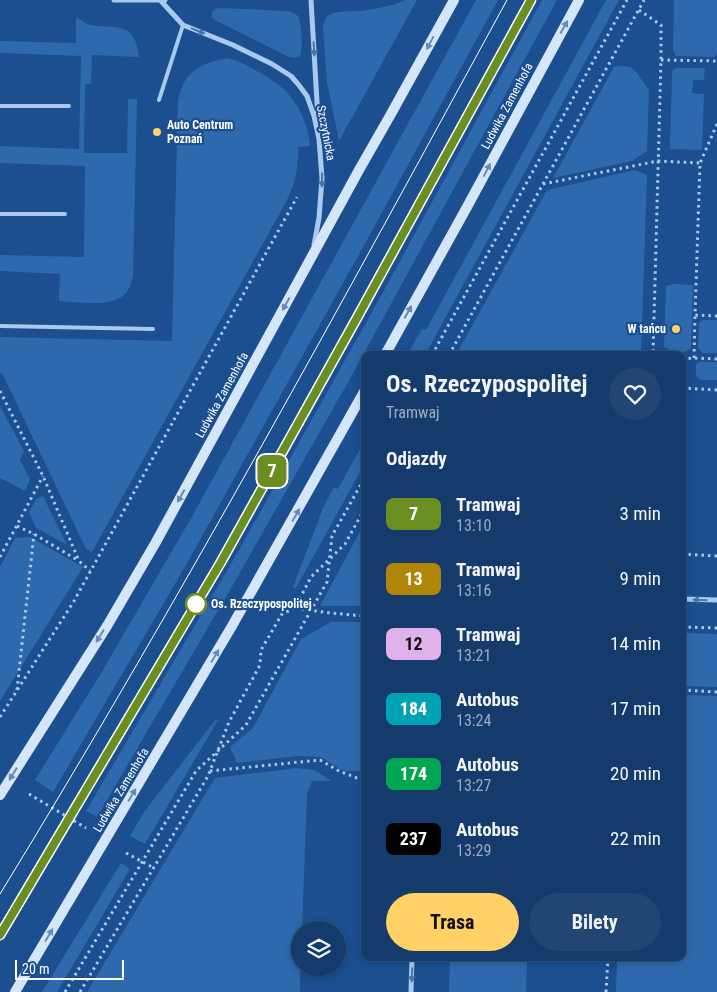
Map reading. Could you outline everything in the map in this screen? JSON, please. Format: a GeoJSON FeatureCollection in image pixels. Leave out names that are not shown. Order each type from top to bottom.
{"type":"FeatureCollection","features":[{"type":"Feature","properties":{"kind":"main road","name":"Ludwika Zamenhofa"},"geometry":{"type":"LineString","coordinates":[[0,795],[107,626],[156,542],[454,0]]}},
{"type":"Feature","properties":{"kind":"main road","name":"Ludwika Zamenhofa"},"geometry":{"type":"LineString","coordinates":[[387,351],[579,0]]}},
{"type":"Feature","properties":{"kind":"main road","name":"Ludwika Zamenhofa"},"geometry":{"type":"LineString","coordinates":[[15,992],[232,626],[361,397]]}},
{"type":"Feature","properties":{"kind":"street","name":"Szczytnicka"},"geometry":{"type":"LineString","coordinates":[[114,0],[163,0],[184,25],[233,45],[272,64],[291,76],[303,90],[314,116],[319,139],[322,178],[318,228],[310,262]]}},
{"type":"Feature","properties":{"kind":"street"},"geometry":{"type":"LineString","coordinates":[[311,0],[319,139]]}},
{"type":"Feature","properties":{"kind":"street"},"geometry":{"type":"LineString","coordinates":[[686,599],[717,600]]}},
{"type":"Feature","properties":{"kind":"street"},"geometry":{"type":"LineString","coordinates":[[411,992],[412,961]]}},
{"type":"Feature","properties":{"kind":"lane"},"geometry":{"type":"LineString","coordinates":[[159,100],[184,25]]}},
{"type":"Feature","properties":{"kind":"lane"},"geometry":{"type":"LineString","coordinates":[[0,106],[69,106]]}},
{"type":"Feature","properties":{"kind":"lane"},"geometry":{"type":"LineString","coordinates":[[0,214],[65,214]]}},
{"type":"Feature","properties":{"kind":"lane"},"geometry":{"type":"LineString","coordinates":[[0,326],[153,329]]}},
{"type":"Feature","properties":{"kind":"path"},"geometry":{"type":"LineString","coordinates":[[434,351],[627,0]]}},
{"type":"Feature","properties":{"kind":"path"},"geometry":{"type":"LineString","coordinates":[[451,351],[644,0]]}},
{"type":"Feature","properties":{"kind":"path"},"geometry":{"type":"LineString","coordinates":[[639,10],[661,25],[653,351]]}},
{"type":"Feature","properties":{"kind":"path"},"geometry":{"type":"LineString","coordinates":[[661,60],[717,62]]}},
{"type":"Feature","properties":{"kind":"path"},"geometry":{"type":"LineString","coordinates":[[694,358],[700,163],[717,124]]}},
{"type":"Feature","properties":{"kind":"path"},"geometry":{"type":"LineString","coordinates":[[543,184],[658,161],[700,163]]}},
{"type":"Feature","properties":{"kind":"path"},"geometry":{"type":"LineString","coordinates":[[0,717],[74,601],[298,196]]}},
{"type":"Feature","properties":{"kind":"path"},"geometry":{"type":"LineString","coordinates":[[695,315],[717,316]]}},
{"type":"Feature","properties":{"kind":"path"},"geometry":{"type":"LineString","coordinates":[[686,359],[717,359]]}},
{"type":"Feature","properties":{"kind":"path"},"geometry":{"type":"LineString","coordinates":[[686,388],[717,390]]}},
{"type":"Feature","properties":{"kind":"path"},"geometry":{"type":"LineString","coordinates":[[0,390],[43,476],[80,561]]}},
{"type":"Feature","properties":{"kind":"path"},"geometry":{"type":"LineString","coordinates":[[0,557],[43,476]]}},
{"type":"Feature","properties":{"kind":"path"},"geometry":{"type":"LineString","coordinates":[[65,992],[196,771],[246,725],[326,582],[332,536],[361,483]]}},
{"type":"Feature","properties":{"kind":"path"},"geometry":{"type":"LineString","coordinates":[[294,608],[311,577],[345,544],[361,515]]}},
{"type":"Feature","properties":{"kind":"path"},"geometry":{"type":"LineString","coordinates":[[17,526],[80,561],[90,571]]}},
{"type":"Feature","properties":{"kind":"path"},"geometry":{"type":"LineString","coordinates":[[17,691],[34,534]]}},
{"type":"Feature","properties":{"kind":"path"},"geometry":{"type":"LineString","coordinates":[[686,554],[717,556]]}},
{"type":"Feature","properties":{"kind":"path"},"geometry":{"type":"LineString","coordinates":[[80,992],[210,771],[229,722],[260,665],[261,650],[282,614],[294,608],[361,616]]}},
{"type":"Feature","properties":{"kind":"path"},"geometry":{"type":"LineString","coordinates":[[686,627],[717,628]]}},
{"type":"Feature","properties":{"kind":"path"},"geometry":{"type":"LineString","coordinates":[[686,690],[717,692]]}},
{"type":"Feature","properties":{"kind":"path"},"geometry":{"type":"LineString","coordinates":[[210,771],[320,760],[339,771],[361,778]]}},
{"type":"Feature","properties":{"kind":"path"},"geometry":{"type":"LineString","coordinates":[[26,793],[89,830]]}},
{"type":"Feature","properties":{"kind":"path"},"geometry":{"type":"LineString","coordinates":[[122,850],[154,868]]}},
{"type":"Feature","properties":{"kind":"path"},"geometry":{"type":"LineString","coordinates":[[606,992],[608,961]]}},
{"type":"Feature","properties":{"kind":"shaded area"},"geometry":{"type":"Polygon","coordinates":[[[406,0],[417,0],[339,141],[327,82],[323,28],[325,19],[336,12],[360,11],[390,6],[406,0]]]}},
{"type":"Feature","properties":{"kind":"shaded area"},"geometry":{"type":"Polygon","coordinates":[[[476,0],[498,0],[186,565],[53,792],[35,780],[100,675],[194,513],[476,0]]]}},
{"type":"Feature","properties":{"kind":"shaded area"},"geometry":{"type":"Polygon","coordinates":[[[542,0],[557,0],[365,351],[361,351],[361,359],[351,377],[230,590],[97,817],[86,811],[239,550],[382,294],[542,0]]]}},
{"type":"Feature","properties":{"kind":"shaded area"},"geometry":{"type":"Polygon","coordinates":[[[606,0],[619,0],[427,351],[409,351],[422,329],[426,330],[606,0]]]}},
{"type":"Feature","properties":{"kind":"shaded area"},"geometry":{"type":"Polygon","coordinates":[[[674,0],[717,0],[717,54],[714,57],[676,56],[673,50],[674,0]]]}},
{"type":"Feature","properties":{"kind":"shaded area"},"geometry":{"type":"Polygon","coordinates":[[[215,9],[287,11],[296,14],[301,30],[302,48],[300,56],[289,57],[215,20],[212,17],[212,13],[215,9]]]}},
{"type":"Feature","properties":{"kind":"shaded area"},"geometry":{"type":"Polygon","coordinates":[[[76,17],[86,24],[124,29],[129,32],[135,41],[139,57],[92,55],[91,84],[85,84],[84,153],[127,153],[128,99],[137,99],[133,276],[125,294],[103,303],[59,301],[60,274],[0,271],[0,255],[84,257],[85,166],[0,163],[0,146],[79,149],[81,56],[0,53],[0,41],[76,43],[76,17]]]}},
{"type":"Feature","properties":{"kind":"shaded area"},"geometry":{"type":"Polygon","coordinates":[[[227,58],[263,74],[286,91],[301,114],[307,128],[310,146],[298,147],[296,176],[286,202],[92,552],[86,549],[3,375],[0,373],[0,337],[172,341],[178,100],[185,82],[195,70],[209,63],[227,58]]]}},
{"type":"Feature","properties":{"kind":"shaded area"},"geometry":{"type":"Polygon","coordinates":[[[614,67],[630,67],[637,73],[649,90],[647,151],[632,161],[553,178],[614,67]]]}},
{"type":"Feature","properties":{"kind":"shaded area"},"geometry":{"type":"Polygon","coordinates":[[[676,68],[705,68],[704,80],[693,80],[692,93],[704,94],[702,150],[670,149],[672,71],[676,68]]]}},
{"type":"Feature","properties":{"kind":"shaded area"},"geometry":{"type":"Polygon","coordinates":[[[635,170],[647,175],[641,351],[458,351],[547,190],[635,170]]]}},
{"type":"Feature","properties":{"kind":"shaded area"},"geometry":{"type":"Polygon","coordinates":[[[674,284],[693,285],[691,348],[688,350],[674,351],[664,347],[666,286],[674,284]]]}},
{"type":"Feature","properties":{"kind":"shaded area"},"geometry":{"type":"Polygon","coordinates":[[[702,320],[717,320],[717,353],[702,353],[698,347],[699,323],[702,320]]]}},
{"type":"Feature","properties":{"kind":"shaded area"},"geometry":{"type":"Polygon","coordinates":[[[699,362],[717,362],[717,380],[700,380],[696,376],[696,365],[699,362]]]}},
{"type":"Feature","properties":{"kind":"shaded area"},"geometry":{"type":"Polygon","coordinates":[[[0,406],[24,451],[20,460],[30,479],[25,491],[0,478],[0,406]]]}},
{"type":"Feature","properties":{"kind":"shaded area"},"geometry":{"type":"Polygon","coordinates":[[[361,447],[361,470],[296,588],[293,587],[323,508],[334,487],[338,489],[361,447]]]}},
{"type":"Feature","properties":{"kind":"shaded area"},"geometry":{"type":"Polygon","coordinates":[[[43,496],[67,545],[36,528],[29,512],[36,499],[43,496]]]}},
{"type":"Feature","properties":{"kind":"shaded area"},"geometry":{"type":"Polygon","coordinates":[[[361,529],[361,606],[320,606],[361,529]]]}},
{"type":"Feature","properties":{"kind":"shaded area"},"geometry":{"type":"Polygon","coordinates":[[[30,537],[83,567],[0,701],[0,567],[15,538],[30,537]]]}},
{"type":"Feature","properties":{"kind":"shaded area"},"geometry":{"type":"Polygon","coordinates":[[[331,622],[361,622],[361,771],[340,769],[321,757],[297,756],[237,763],[230,747],[253,728],[301,639],[331,622]]]}},
{"type":"Feature","properties":{"kind":"shaded area"},"geometry":{"type":"Polygon","coordinates":[[[686,633],[717,634],[717,687],[686,686],[686,633]]]}},
{"type":"Feature","properties":{"kind":"shaded area"},"geometry":{"type":"Polygon","coordinates":[[[686,695],[717,696],[717,992],[616,992],[617,961],[686,961],[686,695]]]}},
{"type":"Feature","properties":{"kind":"shaded area"},"geometry":{"type":"Polygon","coordinates":[[[216,719],[218,720],[145,844],[130,836],[144,812],[216,719]]]}},
{"type":"Feature","properties":{"kind":"shaded area"},"geometry":{"type":"Polygon","coordinates":[[[297,768],[314,770],[332,781],[312,781],[307,794],[302,921],[291,921],[291,976],[300,976],[300,992],[87,992],[215,778],[297,768]]]}},
{"type":"Feature","properties":{"kind":"shaded area"},"geometry":{"type":"Polygon","coordinates":[[[121,863],[130,869],[57,992],[42,992],[121,863]]]}},
{"type":"Feature","properties":{"kind":"shaded area"},"geometry":{"type":"Polygon","coordinates":[[[450,961],[527,961],[526,992],[449,992],[450,961]]]}},
{"type":"Feature","properties":{"kind":"tram line"},"geometry":{"type":"LineString","coordinates":[[0,894],[196,562],[322,338],[507,0]]}},
{"type":"Feature","properties":{"kind":"tram line"},"geometry":{"type":"LineString","coordinates":[[0,935],[221,562],[531,0]]}},
{"type":"Feature","properties":{"kind":"tram line","name":"7"},"geometry":{"type":"LineString","coordinates":[[0,935],[221,562],[531,0]]}},
{"type":"Feature","properties":{"kind":"place","name":"Auto Centrum Poznań"},"geometry":{"type":"Point","coordinates":[157,132]}},
{"type":"Feature","properties":{"kind":"place","name":"W tańcu"},"geometry":{"type":"Point","coordinates":[676,329]}},
{"type":"Feature","properties":{"kind":"place","name":"Os. Rzeczypospolitej"},"geometry":{"type":"Point","coordinates":[196,604]}}]}
